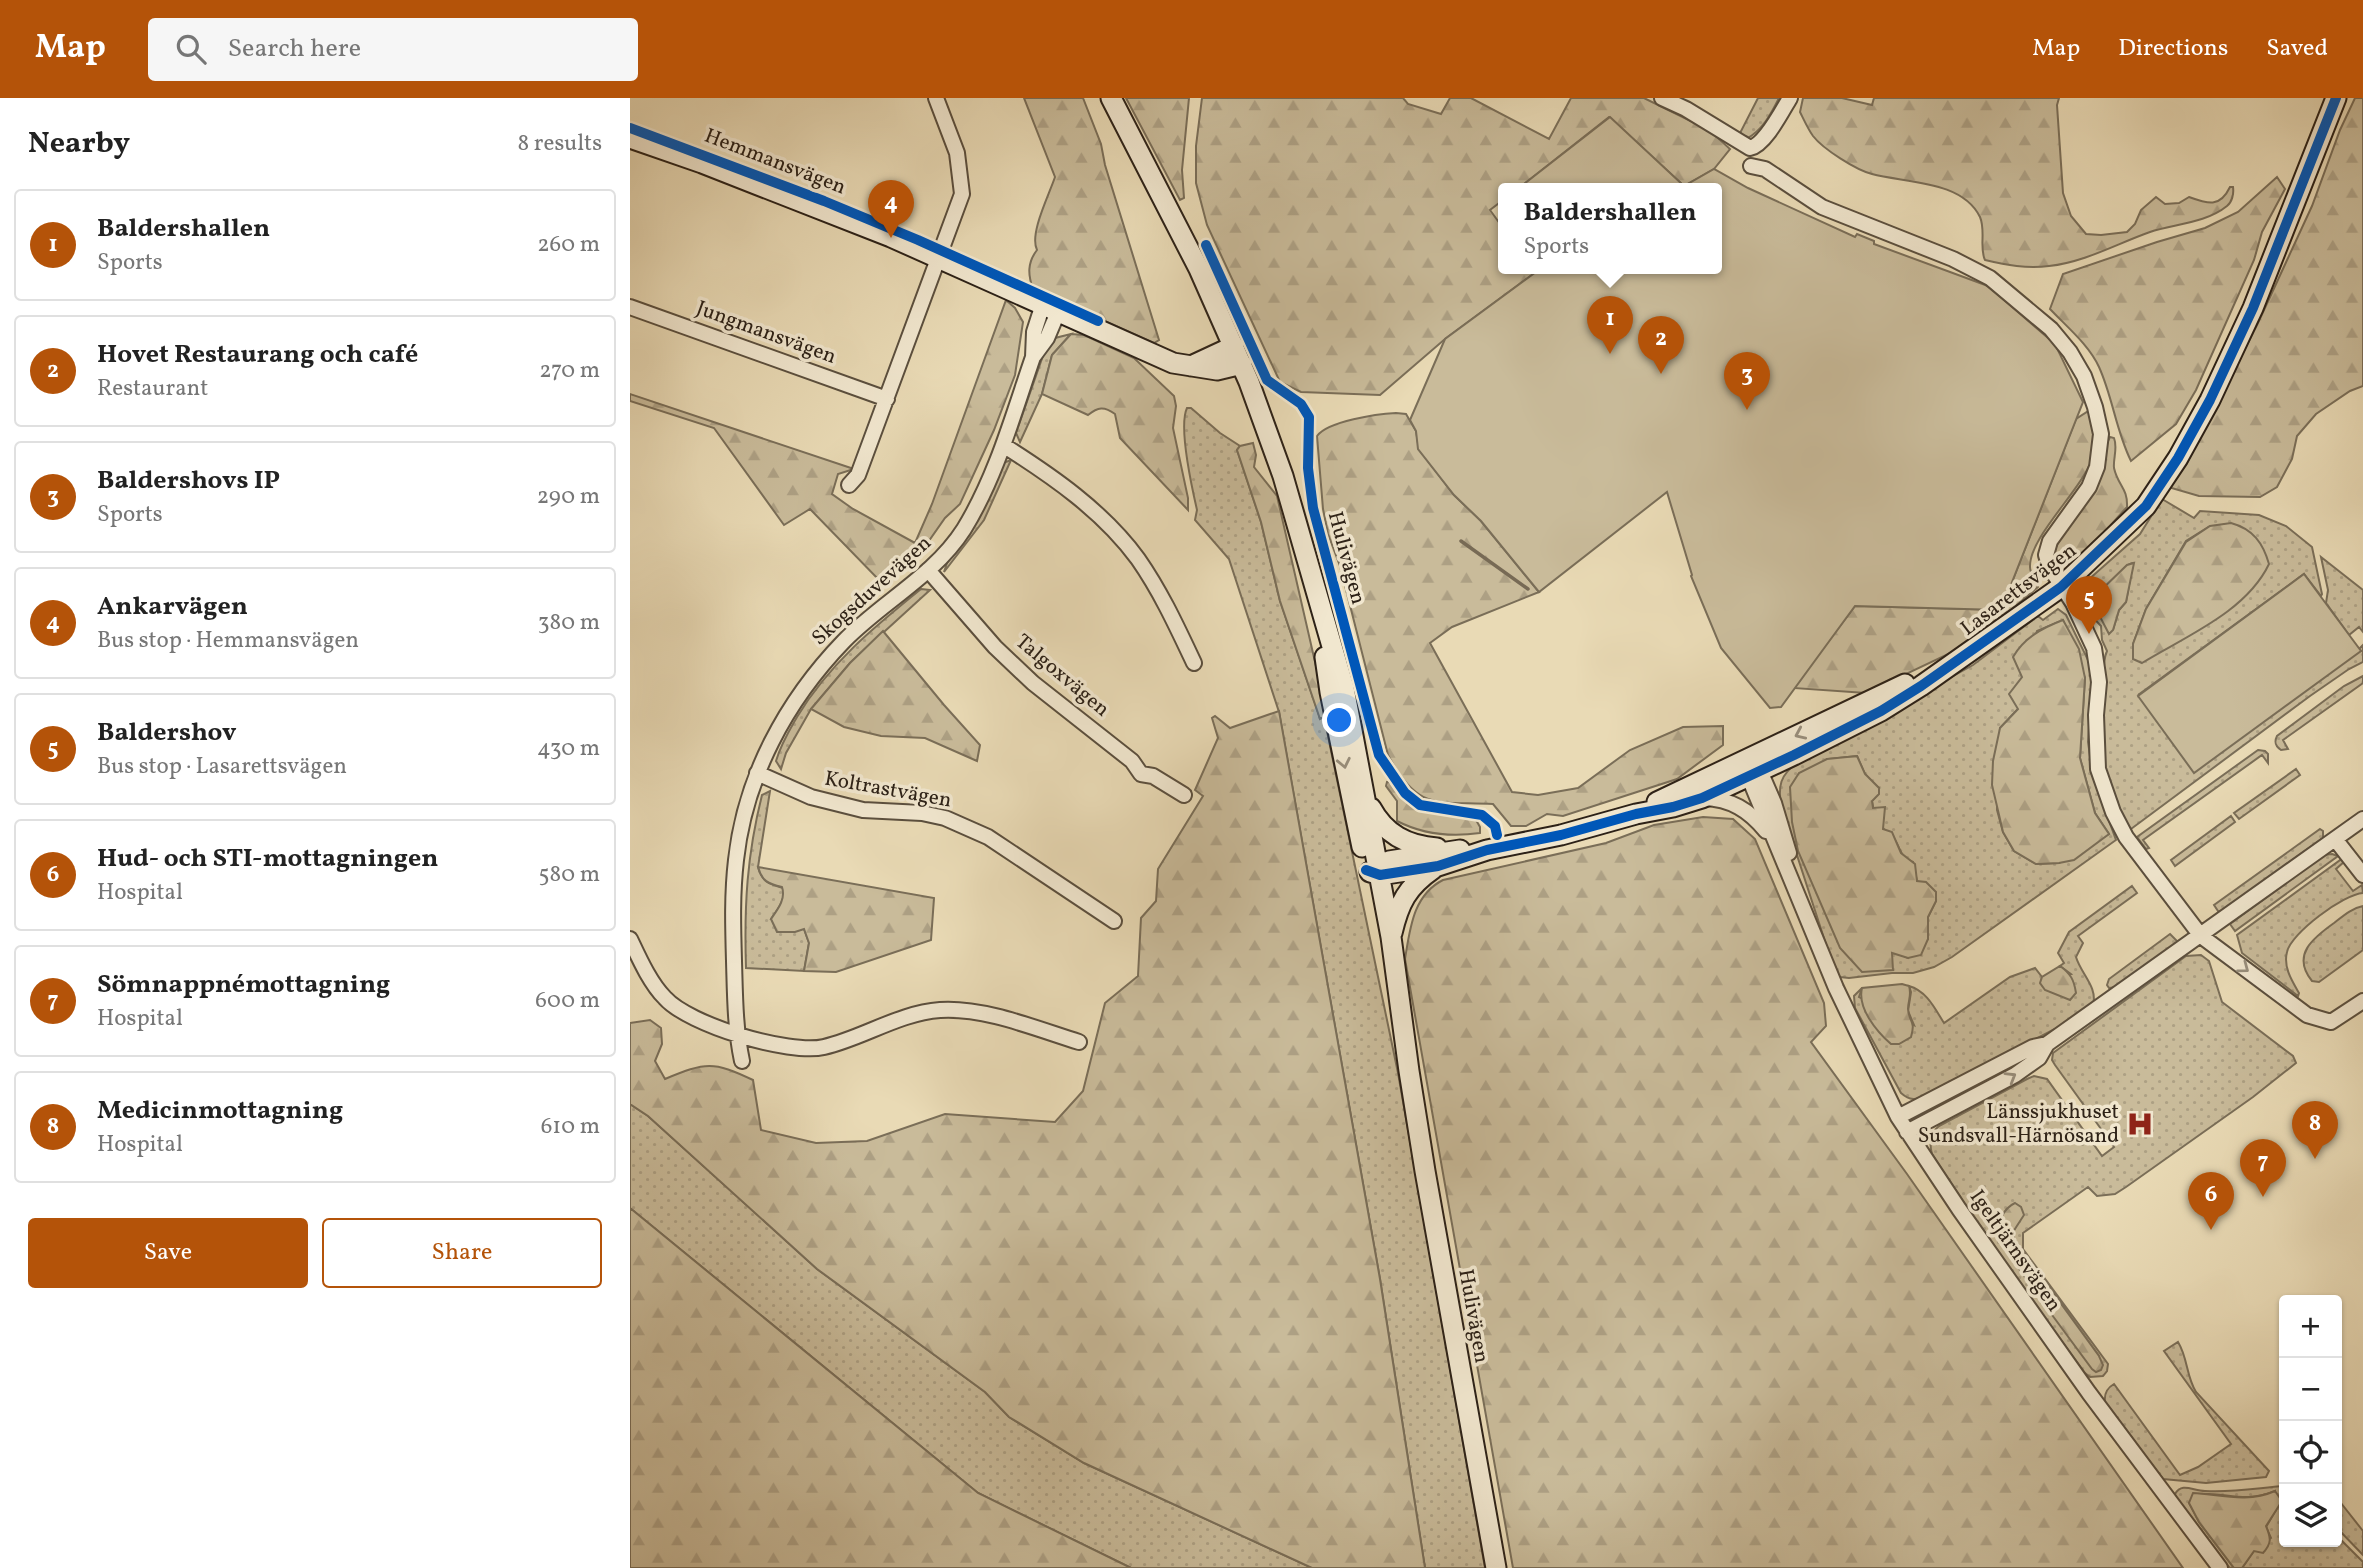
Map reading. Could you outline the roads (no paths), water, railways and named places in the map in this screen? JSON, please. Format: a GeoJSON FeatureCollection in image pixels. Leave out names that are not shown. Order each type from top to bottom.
{"type":"FeatureCollection","features":[{"type":"Feature","properties":{"kind":"street"},"geometry":{"type":"LineString","coordinates":[[849,485],[858,475],[962,194],[957,153],[936,98]]}},
{"type":"Feature","properties":{"kind":"street","name":"Hulivägen"},"geometry":{"type":"LineString","coordinates":[[1111,98],[1199,269],[1238,355],[1283,477],[1344,688],[1366,797],[1375,869],[1409,1071],[1496,1568]]}},
{"type":"Feature","properties":{"kind":"street"},"geometry":{"type":"LineString","coordinates":[[1662,98],[1686,109],[1746,147],[1753,148],[1774,125],[1790,98]]}},
{"type":"Feature","properties":{"kind":"street","name":"Lasarettsvägen"},"geometry":{"type":"LineString","coordinates":[[1636,814],[1751,765],[1794,755],[1922,686],[2061,587],[2146,506],[2178,458],[2210,400],[2253,308],[2336,98]]}},
{"type":"Feature","properties":{"kind":"street","name":"Hemmansvägen"},"geometry":{"type":"LineString","coordinates":[[630,138],[793,198],[938,258],[1173,363],[1191,366],[1238,355]]}},
{"type":"Feature","properties":{"kind":"street"},"geometry":{"type":"LineString","coordinates":[[1751,166],[1765,169],[1822,207],[1990,278],[2051,329],[2070,352],[2084,376],[2101,434],[2096,467],[2089,487],[2050,541],[2046,555],[2050,568],[2086,628],[2098,664],[2096,753],[2101,783],[2109,803],[2126,837],[2201,936],[2307,1015],[2331,1022],[2363,1001]]}},
{"type":"Feature","properties":{"kind":"street","name":"Jungmansvägen"},"geometry":{"type":"LineString","coordinates":[[630,307],[887,398]]}},
{"type":"Feature","properties":{"kind":"street","name":"Skogsduvevägen"},"geometry":{"type":"LineString","coordinates":[[742,1061],[737,1034],[732,913],[736,858],[757,773],[785,716],[818,668],[846,639],[947,552],[964,529],[984,491],[1003,445],[1033,357],[1034,331],[1051,308]]}},
{"type":"Feature","properties":{"kind":"street"},"geometry":{"type":"LineString","coordinates":[[1003,445],[1072,493],[1103,521],[1136,557],[1163,599],[1194,663]]}},
{"type":"Feature","properties":{"kind":"street","name":"Talgoxvägen"},"geometry":{"type":"LineString","coordinates":[[928,570],[995,647],[1033,682],[1132,761],[1141,774],[1153,776],[1184,795]]}},
{"type":"Feature","properties":{"kind":"street","name":"Hulivägen"},"geometry":{"type":"LineString","coordinates":[[1318,599],[1330,692],[1391,937],[1409,1071]]}},
{"type":"Feature","properties":{"kind":"street","name":"Lasarettsvägen"},"geometry":{"type":"LineString","coordinates":[[1375,869],[1438,866],[1487,850],[1561,835],[1702,798],[1751,765],[1829,722],[1917,678],[1951,665]]}},
{"type":"Feature","properties":{"kind":"street","name":"Igeltjärnsvägen"},"geometry":{"type":"LineString","coordinates":[[1774,803],[1777,774],[1794,755]]}},
{"type":"Feature","properties":{"kind":"street","name":"Igeltjärnsvägen"},"geometry":{"type":"LineString","coordinates":[[1751,765],[1774,803],[1814,935]]}},
{"type":"Feature","properties":{"kind":"street","name":"Igeltjärnsvägen"},"geometry":{"type":"LineString","coordinates":[[1751,765],[1776,843],[1841,1000],[1898,1117],[2089,1393],[2220,1568]]}},
{"type":"Feature","properties":{"kind":"street","name":"Koltrastvägen"},"geometry":{"type":"LineString","coordinates":[[757,773],[811,797],[863,810],[922,813],[944,818],[988,837],[1114,921]]}},
{"type":"Feature","properties":{"kind":"street"},"geometry":{"type":"LineString","coordinates":[[1366,797],[1379,822],[1405,841],[1427,847],[1457,850]]}},
{"type":"Feature","properties":{"kind":"street","name":"Igeltjärnsvägen"},"geometry":{"type":"LineString","coordinates":[[1702,798],[1717,798],[1748,811],[1776,843]]}},
{"type":"Feature","properties":{"kind":"street"},"geometry":{"type":"LineString","coordinates":[[1907,1132],[2015,1075],[2039,1058],[2047,1044],[2363,819]]}},
{"type":"Feature","properties":{"kind":"street"},"geometry":{"type":"LineString","coordinates":[[2335,839],[2363,875]]}},
{"type":"Feature","properties":{"kind":"street","name":"Lasarettsvägen"},"geometry":{"type":"LineString","coordinates":[[1375,869],[1457,850],[1487,850]]}},
{"type":"Feature","properties":{"kind":"street"},"geometry":{"type":"LineString","coordinates":[[1391,937],[1396,915],[1405,896],[1413,884],[1438,866]]}},
{"type":"Feature","properties":{"kind":"street"},"geometry":{"type":"LineString","coordinates":[[630,939],[666,1000],[697,1020],[737,1034],[799,1048],[821,1048],[901,1019],[938,1010],[965,1010],[1079,1042]]}},
{"type":"Feature","properties":{"kind":"street"},"geometry":{"type":"LineString","coordinates":[[1898,1117],[2033,1046],[2047,1044]]}},
{"type":"Feature","properties":{"kind":"waterway"},"geometry":{"type":"LineString","coordinates":[[1461,541],[1528,589]]}},
{"type":"Feature","properties":{"kind":"place","name":"Ankarvägen"},"geometry":{"type":"Point","coordinates":[891,238]}},
{"type":"Feature","properties":{"kind":"place","name":"Baldershallen"},"geometry":{"type":"Point","coordinates":[1610,354]}},
{"type":"Feature","properties":{"kind":"place","name":"Hovet Restaurang och café"},"geometry":{"type":"Point","coordinates":[1661,374]}},
{"type":"Feature","properties":{"kind":"place","name":"Baldershovs IP"},"geometry":{"type":"Point","coordinates":[1747,410]}},
{"type":"Feature","properties":{"kind":"place","name":"Baldershov"},"geometry":{"type":"Point","coordinates":[2089,634]}},
{"type":"Feature","properties":{"kind":"place","name":"Länssjukhuset Sundsvall-Härnösand"},"geometry":{"type":"Point","coordinates":[2140,1124]}},
{"type":"Feature","properties":{"kind":"place","name":"Medicinmottagning"},"geometry":{"type":"Point","coordinates":[2315,1159]}},
{"type":"Feature","properties":{"kind":"place","name":"Sömnappnémottagning"},"geometry":{"type":"Point","coordinates":[2263,1197]}},
{"type":"Feature","properties":{"kind":"place","name":"Hud- och STI-mottagningen"},"geometry":{"type":"Point","coordinates":[2211,1230]}}]}
